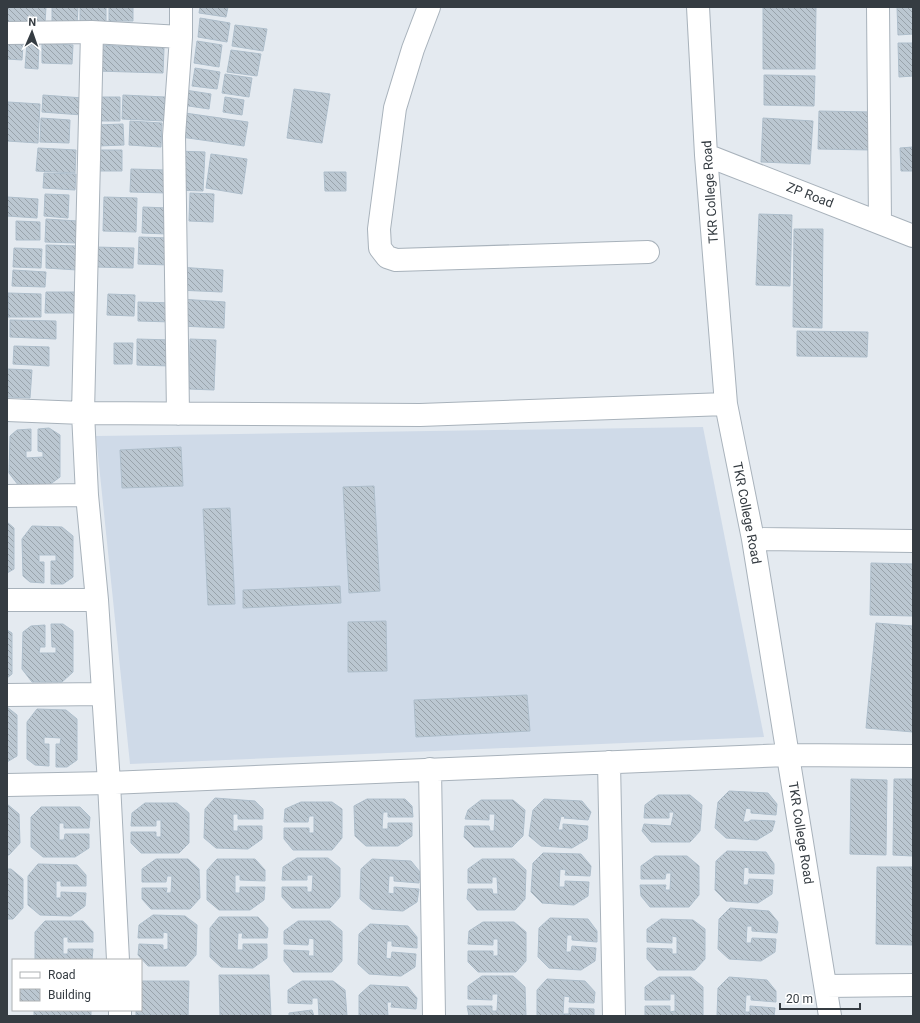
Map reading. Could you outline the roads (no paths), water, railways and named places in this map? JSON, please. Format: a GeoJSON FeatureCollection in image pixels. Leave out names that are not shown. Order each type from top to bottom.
{"type":"FeatureCollection","features":[{"type":"Feature","properties":{"kind":"street"},"geometry":{"type":"LineString","coordinates":[[178,414],[174,136],[181,37],[180,7]]}},
{"type":"Feature","properties":{"kind":"street"},"geometry":{"type":"LineString","coordinates":[[430,7],[395,108],[379,229],[380,248],[387,257],[396,260],[648,252]]}},
{"type":"Feature","properties":{"kind":"street","name":"TKR College Road"},"geometry":{"type":"LineString","coordinates":[[698,7],[706,155],[726,404],[753,539],[830,1016]]}},
{"type":"Feature","properties":{"kind":"street"},"geometry":{"type":"LineString","coordinates":[[878,7],[880,222]]}},
{"type":"Feature","properties":{"kind":"street"},"geometry":{"type":"LineString","coordinates":[[7,33],[92,32],[181,37]]}},
{"type":"Feature","properties":{"kind":"street"},"geometry":{"type":"LineString","coordinates":[[92,32],[83,413],[87,495],[97,600],[109,783],[118,959]]}},
{"type":"Feature","properties":{"kind":"street","name":"ZP Road"},"geometry":{"type":"LineString","coordinates":[[706,155],[913,236]]}},
{"type":"Feature","properties":{"kind":"street"},"geometry":{"type":"LineString","coordinates":[[7,410],[83,413],[420,415],[726,404]]}},
{"type":"Feature","properties":{"kind":"street"},"geometry":{"type":"LineString","coordinates":[[7,496],[87,495]]}},
{"type":"Feature","properties":{"kind":"street"},"geometry":{"type":"LineString","coordinates":[[753,539],[913,541]]}},
{"type":"Feature","properties":{"kind":"street"},"geometry":{"type":"LineString","coordinates":[[7,600],[97,600]]}},
{"type":"Feature","properties":{"kind":"street"},"geometry":{"type":"LineString","coordinates":[[7,695],[103,694]]}},
{"type":"Feature","properties":{"kind":"street"},"geometry":{"type":"LineString","coordinates":[[7,786],[788,755],[913,756]]}},
{"type":"Feature","properties":{"kind":"street"},"geometry":{"type":"LineString","coordinates":[[609,762],[614,1016]]}},
{"type":"Feature","properties":{"kind":"street"},"geometry":{"type":"LineString","coordinates":[[430,769],[434,1016]]}},
{"type":"Feature","properties":{"kind":"street"},"geometry":{"type":"LineString","coordinates":[[826,986],[913,985]]}}]}
